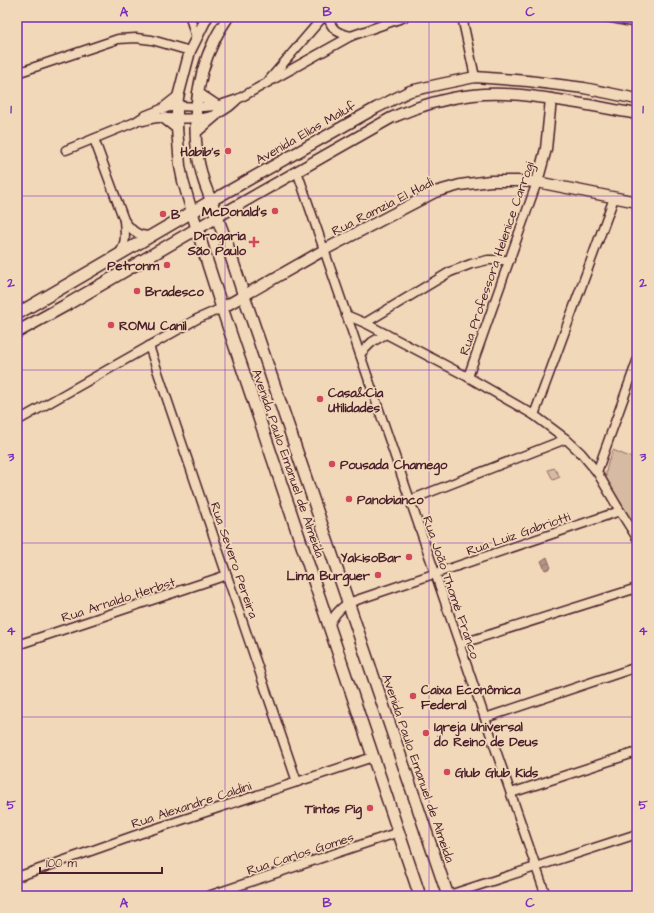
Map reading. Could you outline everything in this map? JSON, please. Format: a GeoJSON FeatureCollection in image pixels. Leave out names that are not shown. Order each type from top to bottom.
{"type":"FeatureCollection","features":[{"type":"Feature","properties":{"kind":"main road","name":"Avenida Elias Maluf"},"geometry":{"type":"LineString","coordinates":[[17,314],[211,201]]}},
{"type":"Feature","properties":{"kind":"main road","name":"Avenida Paulo Emanuel de Almeida"},"geometry":{"type":"LineString","coordinates":[[211,201],[226,241],[447,896]]}},
{"type":"Feature","properties":{"kind":"main road","name":"Avenida Paulo Emanuel de Almeida"},"geometry":{"type":"LineString","coordinates":[[192,212],[222,308],[420,896]]}},
{"type":"Feature","properties":{"kind":"main road"},"geometry":{"type":"LineString","coordinates":[[17,332],[217,217]]}},
{"type":"Feature","properties":{"kind":"main road"},"geometry":{"type":"LineString","coordinates":[[68,304],[97,281],[97,267]]}},
{"type":"Feature","properties":{"kind":"street"},"geometry":{"type":"LineString","coordinates":[[190,17],[196,38]]}},
{"type":"Feature","properties":{"kind":"street"},"geometry":{"type":"LineString","coordinates":[[192,212],[180,166],[177,123],[178,102],[190,51],[207,17]]}},
{"type":"Feature","properties":{"kind":"street"},"geometry":{"type":"LineString","coordinates":[[211,201],[202,175],[197,150],[196,107],[206,59],[214,40],[228,17]]}},
{"type":"Feature","properties":{"kind":"street"},"geometry":{"type":"LineString","coordinates":[[265,84],[323,17]]}},
{"type":"Feature","properties":{"kind":"street"},"geometry":{"type":"LineString","coordinates":[[328,17],[330,24],[335,30],[341,34],[351,36]]}},
{"type":"Feature","properties":{"kind":"street"},"geometry":{"type":"LineString","coordinates":[[177,123],[196,118],[238,100],[351,36],[405,17]]}},
{"type":"Feature","properties":{"kind":"street"},"geometry":{"type":"LineString","coordinates":[[462,17],[475,77]]}},
{"type":"Feature","properties":{"kind":"street"},"geometry":{"type":"LineString","coordinates":[[607,17],[637,23]]}},
{"type":"Feature","properties":{"kind":"street"},"geometry":{"type":"LineString","coordinates":[[17,73],[118,39],[136,38],[152,40],[190,51]]}},
{"type":"Feature","properties":{"kind":"street","name":"Avenida Elias Maluf"},"geometry":{"type":"LineString","coordinates":[[211,201],[376,108],[410,91],[475,77],[528,81],[584,88],[637,99]]}},
{"type":"Feature","properties":{"kind":"street"},"geometry":{"type":"LineString","coordinates":[[198,93],[217,110]]}},
{"type":"Feature","properties":{"kind":"street"},"geometry":{"type":"LineString","coordinates":[[217,217],[392,118],[411,109],[440,100],[474,94],[510,94],[551,99],[637,114]]}},
{"type":"Feature","properties":{"kind":"street"},"geometry":{"type":"LineString","coordinates":[[615,110],[618,95]]}},
{"type":"Feature","properties":{"kind":"street","name":"Rua Professora Helenice Carrogi"},"geometry":{"type":"LineString","coordinates":[[468,377],[538,182],[546,149],[551,99]]}},
{"type":"Feature","properties":{"kind":"street"},"geometry":{"type":"LineString","coordinates":[[178,102],[196,107],[217,110]]}},
{"type":"Feature","properties":{"kind":"street"},"geometry":{"type":"LineString","coordinates":[[66,150],[135,122],[156,118],[178,102]]}},
{"type":"Feature","properties":{"kind":"street"},"geometry":{"type":"LineString","coordinates":[[196,132],[217,110]]}},
{"type":"Feature","properties":{"kind":"street"},"geometry":{"type":"LineString","coordinates":[[164,113],[177,123]]}},
{"type":"Feature","properties":{"kind":"street"},"geometry":{"type":"LineString","coordinates":[[94,138],[124,220],[125,244],[118,255]]}},
{"type":"Feature","properties":{"kind":"street","name":"Rua João Thomé Franco"},"geometry":{"type":"LineString","coordinates":[[297,172],[546,896]]}},
{"type":"Feature","properties":{"kind":"street","name":"Rua Ramzia El Hadi"},"geometry":{"type":"LineString","coordinates":[[244,296],[324,250],[435,192],[460,185],[490,181],[538,182],[637,202]]}},
{"type":"Feature","properties":{"kind":"street"},"geometry":{"type":"LineString","coordinates":[[534,415],[614,198]]}},
{"type":"Feature","properties":{"kind":"street"},"geometry":{"type":"LineString","coordinates":[[124,220],[131,229],[139,235],[152,236]]}},
{"type":"Feature","properties":{"kind":"street"},"geometry":{"type":"LineString","coordinates":[[365,323],[450,272],[488,260],[510,260]]}},
{"type":"Feature","properties":{"kind":"street"},"geometry":{"type":"LineString","coordinates":[[17,421],[197,319],[244,296]]}},
{"type":"Feature","properties":{"kind":"street"},"geometry":{"type":"LineString","coordinates":[[346,315],[365,323],[468,377],[534,415],[566,439],[581,453],[597,472],[637,538]]}},
{"type":"Feature","properties":{"kind":"street"},"geometry":{"type":"LineString","coordinates":[[360,354],[372,342],[386,334]]}},
{"type":"Feature","properties":{"kind":"street","name":"Rua Severo Pereira"},"geometry":{"type":"LineString","coordinates":[[149,346],[297,782]]}},
{"type":"Feature","properties":{"kind":"street"},"geometry":{"type":"LineString","coordinates":[[597,472],[637,361]]}},
{"type":"Feature","properties":{"kind":"street"},"geometry":{"type":"LineString","coordinates":[[410,500],[566,439]]}},
{"type":"Feature","properties":{"kind":"street","name":"Rua Luiz Gabriotti"},"geometry":{"type":"LineString","coordinates":[[348,603],[620,511]]}},
{"type":"Feature","properties":{"kind":"street","name":"Rua Arnaldo Herbst"},"geometry":{"type":"LineString","coordinates":[[17,645],[227,576]]}},
{"type":"Feature","properties":{"kind":"street"},"geometry":{"type":"LineString","coordinates":[[460,644],[637,588]]}},
{"type":"Feature","properties":{"kind":"street"},"geometry":{"type":"LineString","coordinates":[[329,626],[332,618],[348,603]]}},
{"type":"Feature","properties":{"kind":"street"},"geometry":{"type":"LineString","coordinates":[[485,718],[637,668]]}},
{"type":"Feature","properties":{"kind":"street"},"geometry":{"type":"LineString","coordinates":[[511,793],[637,752]]}},
{"type":"Feature","properties":{"kind":"street","name":"Rua Alexandre Caldini"},"geometry":{"type":"LineString","coordinates":[[17,877],[139,834],[373,757]]}},
{"type":"Feature","properties":{"kind":"street","name":"Rua Carlos Gomes"},"geometry":{"type":"LineString","coordinates":[[208,896],[399,832]]}},
{"type":"Feature","properties":{"kind":"street"},"geometry":{"type":"LineString","coordinates":[[447,896],[637,834]]}},
{"type":"Feature","properties":{"kind":"green space"},"geometry":{"type":"Polygon","coordinates":[[[613,450],[637,460],[637,530],[609,487],[606,475],[608,462],[613,450]]]}},
{"type":"Feature","properties":{"kind":"green space"},"geometry":{"type":"Polygon","coordinates":[[[554,468],[560,477],[553,480],[548,470],[554,468]]]}},
{"type":"Feature","properties":{"kind":"water"},"geometry":{"type":"Polygon","coordinates":[[[547,557],[551,568],[545,570],[541,561],[547,557]]]}},
{"type":"Feature","properties":{"kind":"place","name":"Habib's"},"geometry":{"type":"Point","coordinates":[228,151]}},
{"type":"Feature","properties":{"kind":"place","name":"McDonald's"},"geometry":{"type":"Point","coordinates":[275,211]}},
{"type":"Feature","properties":{"kind":"place","name":"B"},"geometry":{"type":"Point","coordinates":[163,214]}},
{"type":"Feature","properties":{"kind":"place","name":"Drogaria São Paulo"},"geometry":{"type":"Point","coordinates":[254,242]}},
{"type":"Feature","properties":{"kind":"place","name":"Petronm"},"geometry":{"type":"Point","coordinates":[167,265]}},
{"type":"Feature","properties":{"kind":"place","name":"Bradesco"},"geometry":{"type":"Point","coordinates":[137,291]}},
{"type":"Feature","properties":{"kind":"place","name":"ROMU Canil"},"geometry":{"type":"Point","coordinates":[111,325]}},
{"type":"Feature","properties":{"kind":"place","name":"Casa&Cia Utilidades"},"geometry":{"type":"Point","coordinates":[320,399]}},
{"type":"Feature","properties":{"kind":"place","name":"Pousada Chamego"},"geometry":{"type":"Point","coordinates":[332,464]}},
{"type":"Feature","properties":{"kind":"place","name":"Panobianco"},"geometry":{"type":"Point","coordinates":[349,499]}},
{"type":"Feature","properties":{"kind":"place","name":"YakisoBar"},"geometry":{"type":"Point","coordinates":[409,557]}},
{"type":"Feature","properties":{"kind":"place","name":"Lima Burguer"},"geometry":{"type":"Point","coordinates":[378,575]}},
{"type":"Feature","properties":{"kind":"place","name":"Caixa Econômica Federal"},"geometry":{"type":"Point","coordinates":[413,696]}},
{"type":"Feature","properties":{"kind":"place","name":"Igreja Universal do Reino de Deus"},"geometry":{"type":"Point","coordinates":[426,733]}},
{"type":"Feature","properties":{"kind":"place","name":"Glub Glub Kids"},"geometry":{"type":"Point","coordinates":[447,772]}},
{"type":"Feature","properties":{"kind":"place","name":"Tintas Pig"},"geometry":{"type":"Point","coordinates":[370,808]}}]}
